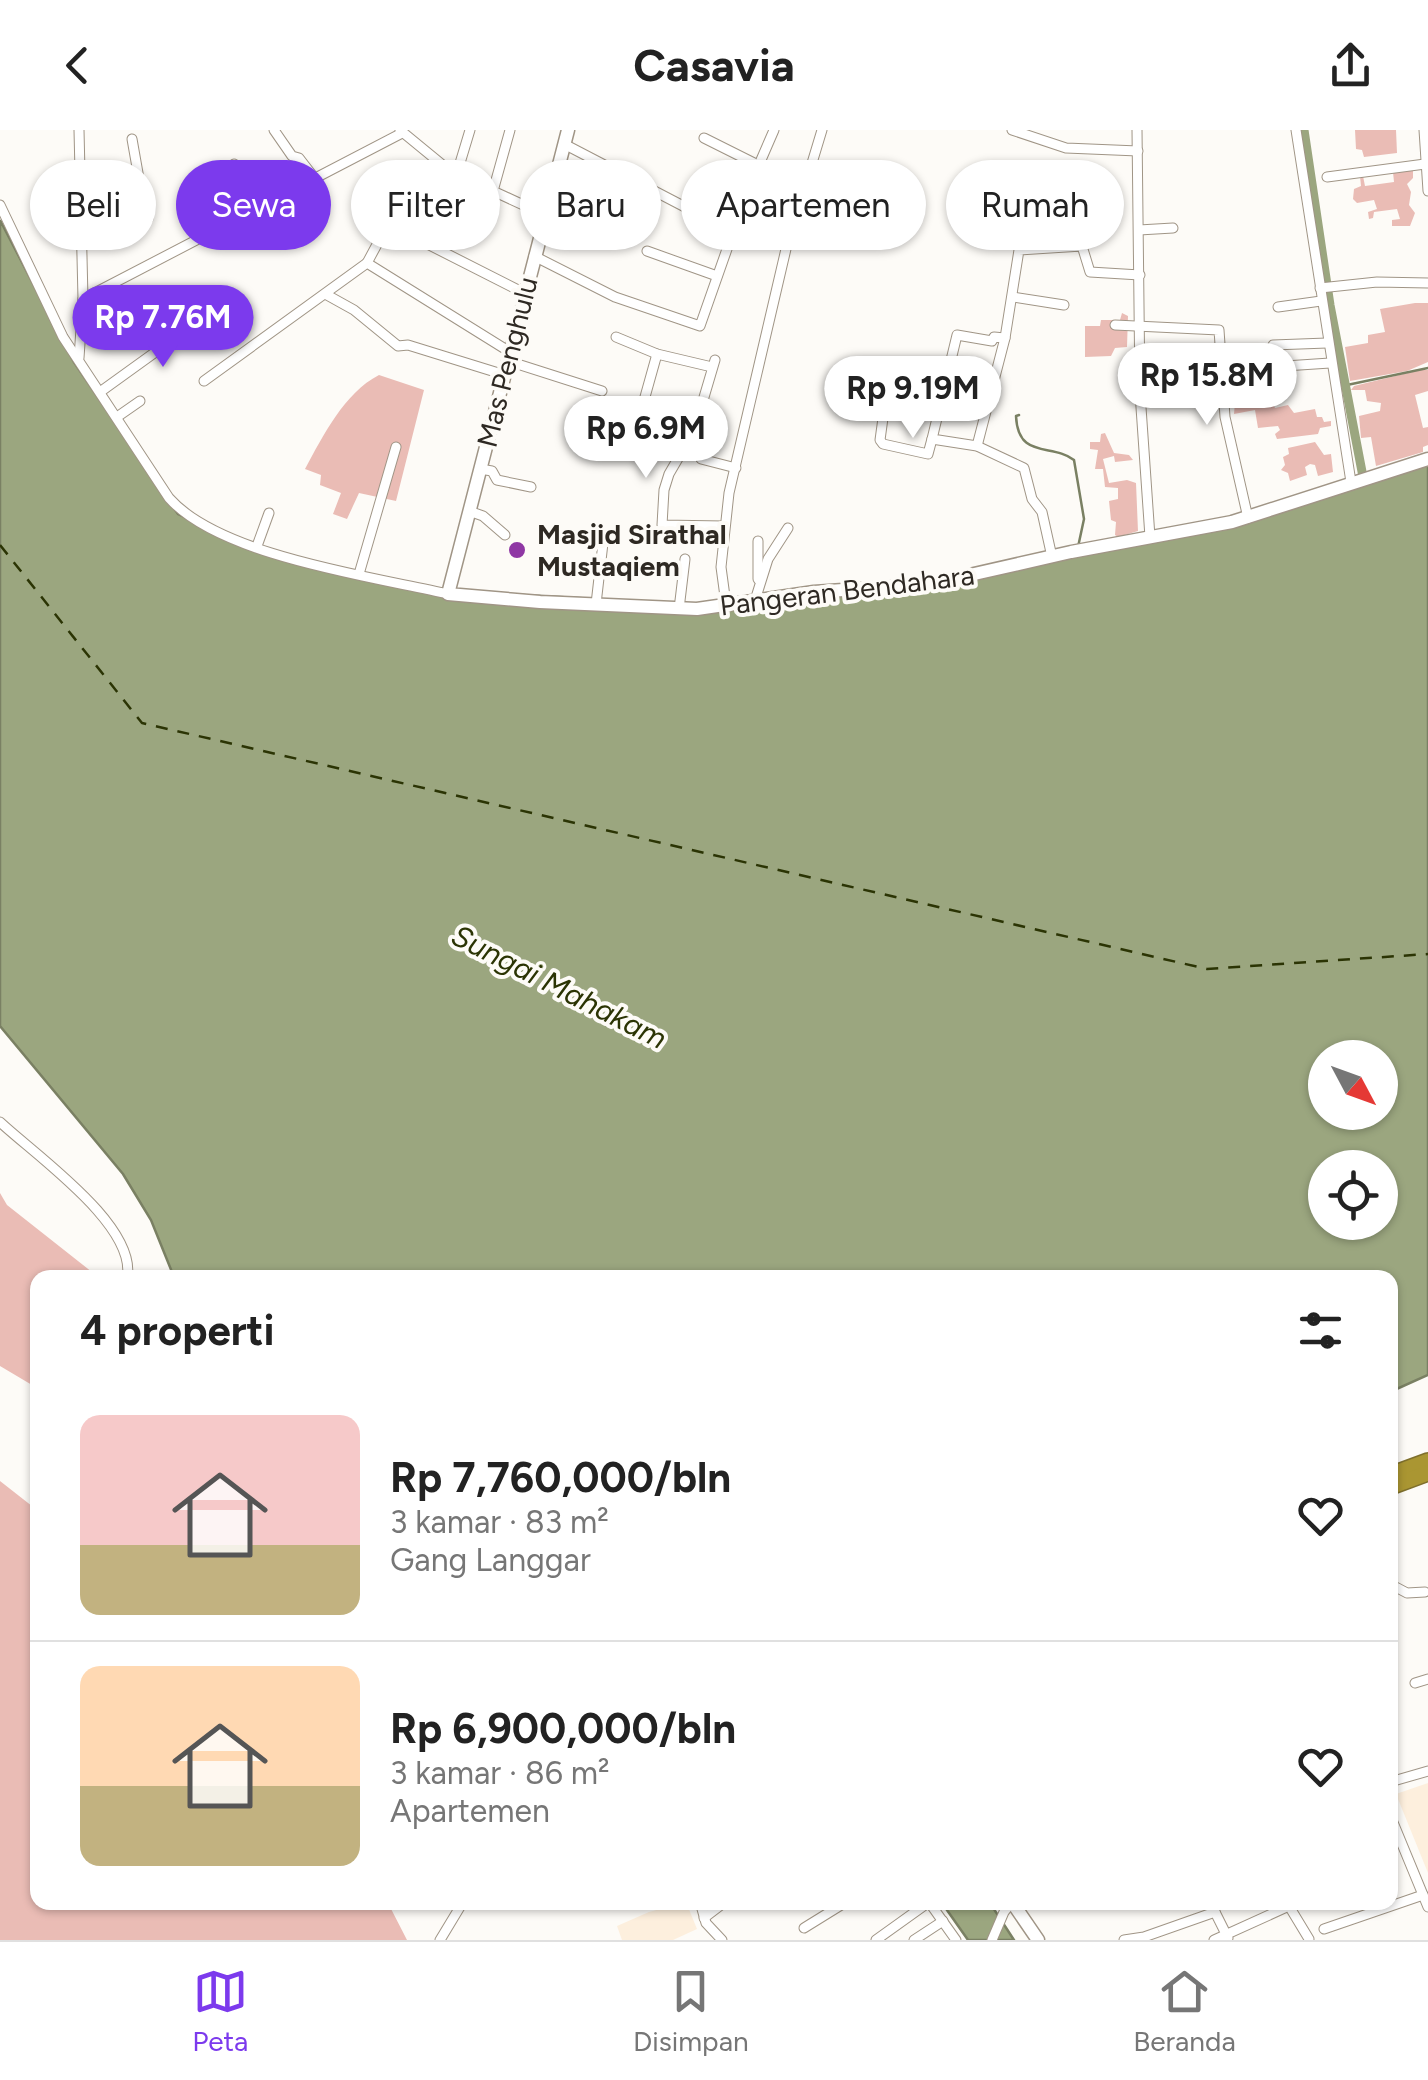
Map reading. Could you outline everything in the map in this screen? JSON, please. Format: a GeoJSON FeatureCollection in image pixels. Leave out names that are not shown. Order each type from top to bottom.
{"type":"FeatureCollection","features":[{"type":"Feature","properties":{"kind":"highway"},"geometry":{"type":"LineString","coordinates":[[1398,1473],[1428,1461]]}},
{"type":"Feature","properties":{"kind":"highway"},"geometry":{"type":"LineString","coordinates":[[1398,1484],[1428,1473]]}},
{"type":"Feature","properties":{"kind":"street"},"geometry":{"type":"LineString","coordinates":[[80,130],[80,160]]}},
{"type":"Feature","properties":{"kind":"street"},"geometry":{"type":"LineString","coordinates":[[274,130],[292,156],[300,160]]}},
{"type":"Feature","properties":{"kind":"street"},"geometry":{"type":"LineString","coordinates":[[461,160],[470,130]]}},
{"type":"Feature","properties":{"kind":"street"},"geometry":{"type":"LineString","coordinates":[[500,168],[510,130]]}},
{"type":"Feature","properties":{"kind":"street"},"geometry":{"type":"LineString","coordinates":[[762,160],[774,130]]}},
{"type":"Feature","properties":{"kind":"street"},"geometry":{"type":"LineString","coordinates":[[726,604],[722,566],[724,526],[786,249],[822,130]]}},
{"type":"Feature","properties":{"kind":"street"},"geometry":{"type":"LineString","coordinates":[[1012,130],[1066,148],[1138,151]]}},
{"type":"Feature","properties":{"kind":"street"},"geometry":{"type":"LineString","coordinates":[[1138,130],[1139,327],[1150,537]]}},
{"type":"Feature","properties":{"kind":"street"},"geometry":{"type":"LineString","coordinates":[[1296,130],[1331,287],[1321,302],[1330,363],[1358,479]]}},
{"type":"Feature","properties":{"kind":"street"},"geometry":{"type":"LineString","coordinates":[[1424,130],[1428,191]]}},
{"type":"Feature","properties":{"kind":"street"},"geometry":{"type":"LineString","coordinates":[[331,171],[401,131],[440,160]]}},
{"type":"Feature","properties":{"kind":"street"},"geometry":{"type":"LineString","coordinates":[[566,137],[681,202]]}},
{"type":"Feature","properties":{"kind":"street"},"geometry":{"type":"LineString","coordinates":[[704,138],[748,160]]}},
{"type":"Feature","properties":{"kind":"street"},"geometry":{"type":"LineString","coordinates":[[132,139],[136,160]]}},
{"type":"Feature","properties":{"kind":"street"},"geometry":{"type":"LineString","coordinates":[[1326,177],[1425,164]]}},
{"type":"Feature","properties":{"kind":"street"},"geometry":{"type":"LineString","coordinates":[[0,205],[62,337],[175,504],[223,533],[257,546],[448,594]]}},
{"type":"Feature","properties":{"kind":"street"},"geometry":{"type":"LineString","coordinates":[[204,380],[368,263],[388,224],[524,293]]}},
{"type":"Feature","properties":{"kind":"street"},"geometry":{"type":"LineString","coordinates":[[1139,230],[1174,228]]}},
{"type":"Feature","properties":{"kind":"street"},"geometry":{"type":"LineString","coordinates":[[977,446],[1005,338],[1019,250],[1082,246],[1090,272],[1140,275]]}},
{"type":"Feature","properties":{"kind":"street"},"geometry":{"type":"LineString","coordinates":[[78,361],[82,250]]}},
{"type":"Feature","properties":{"kind":"street"},"geometry":{"type":"LineString","coordinates":[[83,299],[179,250]]}},
{"type":"Feature","properties":{"kind":"street","name":"Mas Penghulu"},"geometry":{"type":"LineString","coordinates":[[448,594],[485,469],[536,250]]}},
{"type":"Feature","properties":{"kind":"street"},"geometry":{"type":"LineString","coordinates":[[534,256],[616,296],[696,326],[703,323],[726,250]]}},
{"type":"Feature","properties":{"kind":"street"},"geometry":{"type":"LineString","coordinates":[[647,251],[717,276]]}},
{"type":"Feature","properties":{"kind":"street"},"geometry":{"type":"LineString","coordinates":[[368,263],[508,363]]}},
{"type":"Feature","properties":{"kind":"street"},"geometry":{"type":"LineString","coordinates":[[1331,287],[1428,283]]}},
{"type":"Feature","properties":{"kind":"street"},"geometry":{"type":"LineString","coordinates":[[327,294],[354,310],[398,346],[408,344],[508,363],[602,391]]}},
{"type":"Feature","properties":{"kind":"street"},"geometry":{"type":"LineString","coordinates":[[1013,297],[1064,305]]}},
{"type":"Feature","properties":{"kind":"street"},"geometry":{"type":"LineString","coordinates":[[1278,307],[1321,302]]}},
{"type":"Feature","properties":{"kind":"street"},"geometry":{"type":"LineString","coordinates":[[100,392],[162,347],[160,340],[170,331],[168,325]]}},
{"type":"Feature","properties":{"kind":"street"},"geometry":{"type":"LineString","coordinates":[[1115,325],[1220,331],[1225,417],[1248,518]]}},
{"type":"Feature","properties":{"kind":"street"},"geometry":{"type":"LineString","coordinates":[[883,418],[883,444],[928,454],[958,334],[992,341],[994,336],[1005,338]]}},
{"type":"Feature","properties":{"kind":"street"},"geometry":{"type":"LineString","coordinates":[[616,338],[658,354],[713,363],[694,430],[669,474],[662,525],[724,526]]}},
{"type":"Feature","properties":{"kind":"street"},"geometry":{"type":"LineString","coordinates":[[1273,345],[1327,343]]}},
{"type":"Feature","properties":{"kind":"street"},"geometry":{"type":"LineString","coordinates":[[643,404],[658,354]]}},
{"type":"Feature","properties":{"kind":"street"},"geometry":{"type":"LineString","coordinates":[[1256,368],[1330,363]]}},
{"type":"Feature","properties":{"kind":"street"},"geometry":{"type":"LineString","coordinates":[[946,378],[992,388]]}},
{"type":"Feature","properties":{"kind":"street"},"geometry":{"type":"LineString","coordinates":[[117,418],[140,401]]}},
{"type":"Feature","properties":{"kind":"street"},"geometry":{"type":"LineString","coordinates":[[932,439],[977,446],[1025,469],[1032,499],[1042,512],[1052,556]]}},
{"type":"Feature","properties":{"kind":"street"},"geometry":{"type":"LineString","coordinates":[[359,574],[396,447]]}},
{"type":"Feature","properties":{"kind":"street"},"geometry":{"type":"LineString","coordinates":[[702,459],[736,468]]}},
{"type":"Feature","properties":{"kind":"street","name":"Pangeran Bendahara"},"geometry":{"type":"LineString","coordinates":[[448,594],[679,609],[758,597],[930,584],[1248,518],[1428,459]]}},
{"type":"Feature","properties":{"kind":"street"},"geometry":{"type":"LineString","coordinates":[[485,469],[498,480],[531,487]]}},
{"type":"Feature","properties":{"kind":"street"},"geometry":{"type":"LineString","coordinates":[[257,546],[269,513]]}},
{"type":"Feature","properties":{"kind":"street"},"geometry":{"type":"LineString","coordinates":[[473,513],[504,535]]}},
{"type":"Feature","properties":{"kind":"street"},"geometry":{"type":"LineString","coordinates":[[758,597],[768,559],[788,528]]}},
{"type":"Feature","properties":{"kind":"street"},"geometry":{"type":"LineString","coordinates":[[758,542],[758,597]]}},
{"type":"Feature","properties":{"kind":"street"},"geometry":{"type":"LineString","coordinates":[[596,604],[603,543]]}},
{"type":"Feature","properties":{"kind":"street"},"geometry":{"type":"LineString","coordinates":[[679,609],[684,559]]}},
{"type":"Feature","properties":{"kind":"street"},"geometry":{"type":"LineString","coordinates":[[0,1122],[116,1231],[127,1253],[126,1270]]}},
{"type":"Feature","properties":{"kind":"street"},"geometry":{"type":"LineString","coordinates":[[1398,1588],[1427,1594]]}},
{"type":"Feature","properties":{"kind":"street"},"geometry":{"type":"LineString","coordinates":[[1414,1682],[1428,1679]]}},
{"type":"Feature","properties":{"kind":"street"},"geometry":{"type":"LineString","coordinates":[[1398,1780],[1428,1771]]}},
{"type":"Feature","properties":{"kind":"street"},"geometry":{"type":"LineString","coordinates":[[1398,1838],[1428,1907]]}},
{"type":"Feature","properties":{"kind":"street"},"geometry":{"type":"LineString","coordinates":[[1398,1904],[1423,1895]]}},
{"type":"Feature","properties":{"kind":"street"},"geometry":{"type":"LineString","coordinates":[[440,1940],[459,1910]]}},
{"type":"Feature","properties":{"kind":"street"},"geometry":{"type":"LineString","coordinates":[[702,1910],[722,1940]]}},
{"type":"Feature","properties":{"kind":"street"},"geometry":{"type":"LineString","coordinates":[[704,1918],[714,1910]]}},
{"type":"Feature","properties":{"kind":"street"},"geometry":{"type":"LineString","coordinates":[[804,1928],[833,1910]]}},
{"type":"Feature","properties":{"kind":"street"},"geometry":{"type":"LineString","coordinates":[[876,1940],[918,1910]]}},
{"type":"Feature","properties":{"kind":"street"},"geometry":{"type":"LineString","coordinates":[[935,1910],[956,1940]]}},
{"type":"Feature","properties":{"kind":"street"},"geometry":{"type":"LineString","coordinates":[[992,1940],[1007,1910]]}},
{"type":"Feature","properties":{"kind":"street"},"geometry":{"type":"LineString","coordinates":[[1012,1910],[1038,1940]]}},
{"type":"Feature","properties":{"kind":"street"},"geometry":{"type":"LineString","coordinates":[[1124,1940],[1144,1937],[1205,1910]]}},
{"type":"Feature","properties":{"kind":"street"},"geometry":{"type":"LineString","coordinates":[[1214,1910],[1228,1937]]}},
{"type":"Feature","properties":{"kind":"street"},"geometry":{"type":"LineString","coordinates":[[1214,1940],[1281,1910]]}},
{"type":"Feature","properties":{"kind":"street"},"geometry":{"type":"LineString","coordinates":[[1291,1910],[1309,1939]]}},
{"type":"Feature","properties":{"kind":"street"},"geometry":{"type":"LineString","coordinates":[[1324,1929],[1379,1910]]}},
{"type":"Feature","properties":{"kind":"street"},"geometry":{"type":"LineString","coordinates":[[914,1940],[943,1921]]}},
{"type":"Feature","properties":{"kind":"shaded area"},"geometry":{"type":"Polygon","coordinates":[[[1355,130],[1396,130],[1397,153],[1364,157],[1362,150],[1356,149],[1355,130]]]}},
{"type":"Feature","properties":{"kind":"shaded area"},"geometry":{"type":"Polygon","coordinates":[[[1413,169],[1413,178],[1407,184],[1411,192],[1409,205],[1415,213],[1410,226],[1392,226],[1392,220],[1400,219],[1397,209],[1374,212],[1369,219],[1368,212],[1377,209],[1374,200],[1357,203],[1353,199],[1354,189],[1361,186],[1360,176],[1365,186],[1394,182],[1393,172],[1413,169]]]}},
{"type":"Feature","properties":{"kind":"shaded area"},"geometry":{"type":"Polygon","coordinates":[[[1428,303],[1428,362],[1407,371],[1350,381],[1345,347],[1368,343],[1368,335],[1385,332],[1380,309],[1428,303]]]}},
{"type":"Feature","properties":{"kind":"shaded area"},"geometry":{"type":"Polygon","coordinates":[[[1122,313],[1128,316],[1127,347],[1115,348],[1111,356],[1085,357],[1085,326],[1100,326],[1101,320],[1120,320],[1122,313]]]}},
{"type":"Feature","properties":{"kind":"shaded area"},"geometry":{"type":"Polygon","coordinates":[[[1428,370],[1428,391],[1415,395],[1423,428],[1428,427],[1428,445],[1423,452],[1376,466],[1371,437],[1361,438],[1359,416],[1380,411],[1381,403],[1367,401],[1365,390],[1351,390],[1354,386],[1428,370]]]}},
{"type":"Feature","properties":{"kind":"shaded area"},"geometry":{"type":"Polygon","coordinates":[[[379,375],[424,390],[396,501],[359,493],[347,519],[333,514],[341,493],[320,485],[321,475],[305,469],[345,404],[379,375]]]}},
{"type":"Feature","properties":{"kind":"shaded area"},"geometry":{"type":"Polygon","coordinates":[[[1269,394],[1275,408],[1288,405],[1294,413],[1315,409],[1317,417],[1331,421],[1331,426],[1320,428],[1318,434],[1277,439],[1278,426],[1258,428],[1255,410],[1234,414],[1235,402],[1269,394]]]}},
{"type":"Feature","properties":{"kind":"shaded area"},"geometry":{"type":"Polygon","coordinates":[[[1105,433],[1114,453],[1129,455],[1133,460],[1115,462],[1114,456],[1103,459],[1109,483],[1136,483],[1138,531],[1118,537],[1109,501],[1118,499],[1118,488],[1105,487],[1103,469],[1095,469],[1098,450],[1090,449],[1090,442],[1100,442],[1101,434],[1105,433]]]}},
{"type":"Feature","properties":{"kind":"shaded area"},"geometry":{"type":"Polygon","coordinates":[[[1315,442],[1324,455],[1331,454],[1333,472],[1318,476],[1315,465],[1310,464],[1305,467],[1307,475],[1290,481],[1288,473],[1281,470],[1288,448],[1315,442]]]}},
{"type":"Feature","properties":{"kind":"shaded area"},"geometry":{"type":"Polygon","coordinates":[[[0,1193],[7,1205],[89,1270],[30,1270],[30,1384],[0,1366],[0,1193]]]}},
{"type":"Feature","properties":{"kind":"shaded area"},"geometry":{"type":"Polygon","coordinates":[[[0,1481],[30,1505],[30,1910],[392,1910],[407,1940],[0,1940],[0,1481]]]}},
{"type":"Feature","properties":{"kind":"shaded area"},"geometry":{"type":"Polygon","coordinates":[[[1428,1783],[1428,1873],[1398,1799],[1398,1793],[1428,1783]]]}},
{"type":"Feature","properties":{"kind":"shaded area"},"geometry":{"type":"Polygon","coordinates":[[[689,1910],[697,1929],[673,1940],[622,1940],[617,1926],[649,1912],[689,1910]]]}},
{"type":"Feature","properties":{"kind":"water","name":"Sungai Mahakam"},"geometry":{"type":"Polygon","coordinates":[[[0,220],[74,362],[178,514],[261,551],[411,589],[728,606],[930,586],[1155,538],[1428,462],[1428,1375],[1398,1388],[1398,1270],[171,1270],[151,1220],[123,1174],[0,1026],[0,220]]]}},
{"type":"Feature","properties":{"kind":"water"},"geometry":{"type":"Polygon","coordinates":[[[947,1910],[995,1910],[1014,1940],[968,1940],[947,1910]]]}},
{"type":"Feature","properties":{"kind":"waterway"},"geometry":{"type":"LineString","coordinates":[[1304,130],[1330,305],[1364,482]]}},
{"type":"Feature","properties":{"kind":"waterway"},"geometry":{"type":"LineString","coordinates":[[1347,385],[1428,368]]}},
{"type":"Feature","properties":{"kind":"waterway"},"geometry":{"type":"LineString","coordinates":[[1019,415],[1018,430],[1029,445],[1074,460],[1084,519],[1078,547]]}},
{"type":"Feature","properties":{"kind":"ferry route"},"geometry":{"type":"LineString","coordinates":[[0,545],[142,723],[1207,969],[1428,954]]}},
{"type":"Feature","properties":{"kind":"place","name":"Masjid Sirathal Mustaqiem"},"geometry":{"type":"Point","coordinates":[517,550]}}]}
